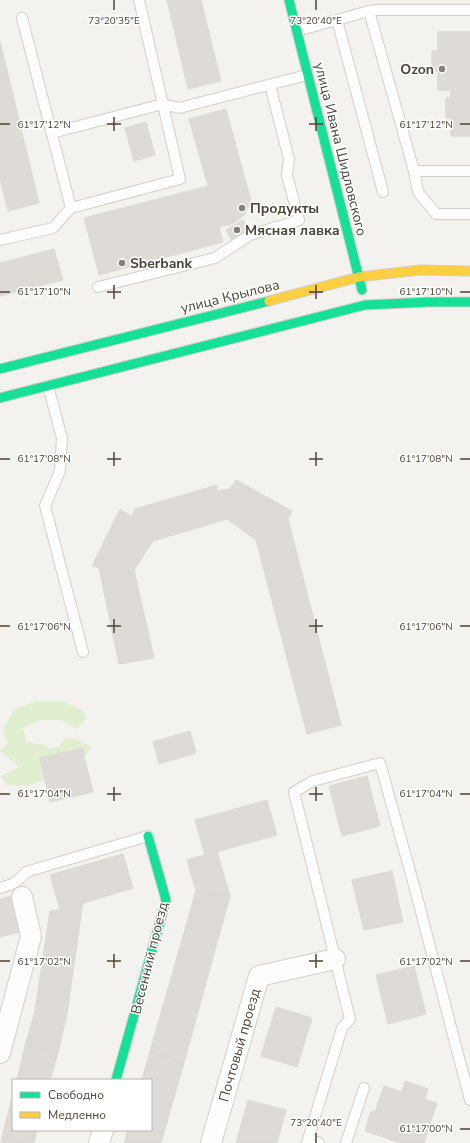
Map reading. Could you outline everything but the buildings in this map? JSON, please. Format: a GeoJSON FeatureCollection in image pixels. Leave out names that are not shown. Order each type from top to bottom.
{"type":"FeatureCollection","features":[{"type":"Feature","properties":{"kind":"main road","name":"улица Ивана Шидловского"},"geometry":{"type":"LineString","coordinates":[[289,0],[365,305]]}},
{"type":"Feature","properties":{"kind":"main road","name":"улица Крылова"},"geometry":{"type":"LineString","coordinates":[[0,369],[359,277],[420,270],[470,271]]}},
{"type":"Feature","properties":{"kind":"main road"},"geometry":{"type":"LineString","coordinates":[[0,398],[365,305],[470,302]]}},
{"type":"Feature","properties":{"kind":"main road","name":"Весенний проезд"},"geometry":{"type":"LineString","coordinates":[[116,1079],[166,900],[148,836]]}},
{"type":"Feature","properties":{"kind":"street"},"geometry":{"type":"LineString","coordinates":[[0,1054],[31,936],[22,897]]}},
{"type":"Feature","properties":{"kind":"street","name":"Почтовый проезд"},"geometry":{"type":"LineString","coordinates":[[211,1143],[259,976],[335,959]]}},
{"type":"Feature","properties":{"kind":"street"},"geometry":{"type":"LineString","coordinates":[[99,1143],[102,1131]]}},
{"type":"Feature","properties":{"kind":"lane"},"geometry":{"type":"LineString","coordinates":[[0,240],[53,228],[72,208],[180,179],[139,0]]}},
{"type":"Feature","properties":{"kind":"lane"},"geometry":{"type":"LineString","coordinates":[[297,31],[369,11],[470,10]]}},
{"type":"Feature","properties":{"kind":"lane"},"geometry":{"type":"LineString","coordinates":[[369,11],[414,171],[418,192],[436,214],[470,214]]}},
{"type":"Feature","properties":{"kind":"lane"},"geometry":{"type":"LineString","coordinates":[[22,18],[72,208]]}},
{"type":"Feature","properties":{"kind":"lane"},"geometry":{"type":"LineString","coordinates":[[338,20],[383,192]]}},
{"type":"Feature","properties":{"kind":"lane"},"geometry":{"type":"LineString","coordinates":[[52,133],[163,104],[179,108],[307,75]]}},
{"type":"Feature","properties":{"kind":"lane"},"geometry":{"type":"LineString","coordinates":[[98,287],[216,258],[250,235],[299,220],[287,175],[289,159],[270,85]]}},
{"type":"Feature","properties":{"kind":"lane"},"geometry":{"type":"LineString","coordinates":[[414,171],[470,171]]}},
{"type":"Feature","properties":{"kind":"lane"},"geometry":{"type":"LineString","coordinates":[[48,386],[62,438],[60,471],[44,506],[83,652]]}},
{"type":"Feature","properties":{"kind":"lane"},"geometry":{"type":"LineString","coordinates":[[319,1143],[307,1141],[342,1028],[350,1019],[294,792],[313,781],[380,763],[470,1100]]}},
{"type":"Feature","properties":{"kind":"lane"},"geometry":{"type":"LineString","coordinates":[[0,888],[18,881],[26,872],[148,836]]}},
{"type":"Feature","properties":{"kind":"lane"},"geometry":{"type":"LineString","coordinates":[[346,1143],[364,1088]]}},
{"type":"Feature","properties":{"kind":"green space"},"geometry":{"type":"Polygon","coordinates":[[[36,701],[63,701],[84,711],[85,719],[77,729],[62,720],[40,720],[23,728],[27,742],[44,745],[49,749],[59,747],[65,738],[80,740],[91,747],[84,758],[82,748],[40,758],[45,779],[29,786],[7,785],[1,776],[19,767],[0,751],[8,743],[3,729],[15,709],[36,701]]]}},
{"type":"Feature","properties":{"kind":"traffic: fast"},"geometry":{"type":"LineString","coordinates":[[289,0],[362,290]]}},
{"type":"Feature","properties":{"kind":"traffic: fast"},"geometry":{"type":"LineString","coordinates":[[0,369],[269,301]]}},
{"type":"Feature","properties":{"kind":"traffic: fast"},"geometry":{"type":"LineString","coordinates":[[0,398],[365,305],[470,302]]}},
{"type":"Feature","properties":{"kind":"traffic: fast"},"geometry":{"type":"LineString","coordinates":[[116,1079],[166,900],[148,836]]}},
{"type":"Feature","properties":{"kind":"traffic: slow"},"geometry":{"type":"LineString","coordinates":[[269,301],[359,277],[420,270],[470,271]]}},
{"type":"Feature","properties":{"kind":"place","name":"Ozon"},"geometry":{"type":"Point","coordinates":[442,69]}},
{"type":"Feature","properties":{"kind":"place","name":"Продукты"},"geometry":{"type":"Point","coordinates":[242,208]}},
{"type":"Feature","properties":{"kind":"place","name":"Мясная лавка"},"geometry":{"type":"Point","coordinates":[237,230]}},
{"type":"Feature","properties":{"kind":"place","name":"Sberbank"},"geometry":{"type":"Point","coordinates":[122,263]}}]}
